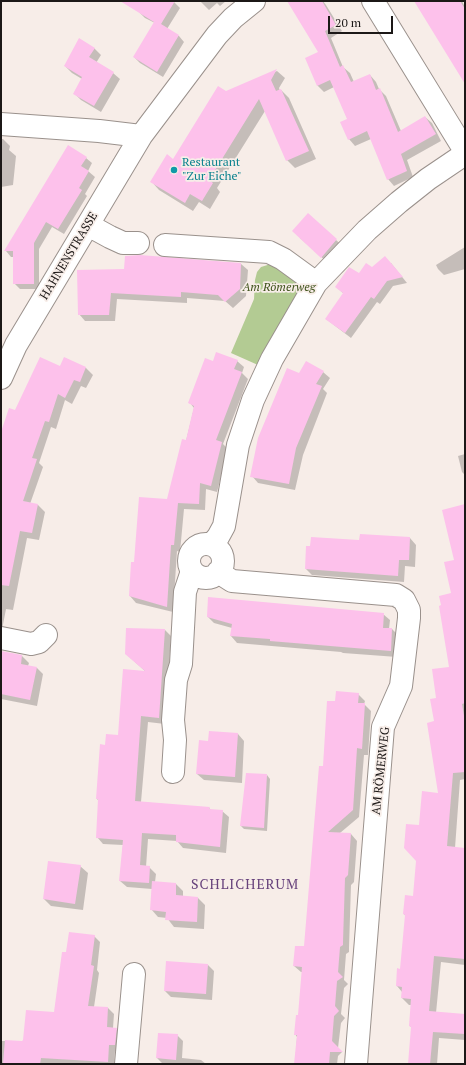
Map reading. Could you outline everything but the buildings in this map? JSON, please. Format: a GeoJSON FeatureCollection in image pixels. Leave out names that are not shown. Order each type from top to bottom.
{"type":"FeatureCollection","features":[{"type":"Feature","properties":{"kind":"street","name":"HAHNENSTRASSE"},"geometry":{"type":"LineString","coordinates":[[1,378],[16,345],[141,136],[217,35],[233,18],[254,1]]}},
{"type":"Feature","properties":{"kind":"street"},"geometry":{"type":"LineString","coordinates":[[373,1],[465,151]]}},
{"type":"Feature","properties":{"kind":"street"},"geometry":{"type":"LineString","coordinates":[[1,124],[99,131],[141,136]]}},
{"type":"Feature","properties":{"kind":"street"},"geometry":{"type":"LineString","coordinates":[[211,545],[218,537],[224,526],[238,445],[253,400],[272,359],[316,282],[368,230],[399,202],[428,179],[465,154]]}},
{"type":"Feature","properties":{"kind":"street"},"geometry":{"type":"LineString","coordinates":[[88,225],[110,238],[123,243],[138,243]]}},
{"type":"Feature","properties":{"kind":"street"},"geometry":{"type":"LineString","coordinates":[[165,245],[269,252],[283,258],[316,282]]}},
{"type":"Feature","properties":{"kind":"street"},"geometry":{"type":"LineString","coordinates":[[173,772],[175,740],[173,720],[176,680],[181,664],[185,592],[192,571],[189,560],[192,550],[201,544],[211,545],[222,555],[222,567],[215,575],[205,578],[200,577],[192,571]]}},
{"type":"Feature","properties":{"kind":"street","name":"AM RÖMERWEG"},"geometry":{"type":"LineString","coordinates":[[218,572],[232,581],[396,595],[404,600],[409,610],[401,686],[383,727],[356,1064]]}},
{"type":"Feature","properties":{"kind":"street"},"geometry":{"type":"LineString","coordinates":[[1,638],[31,644],[39,642],[46,635]]}},
{"type":"Feature","properties":{"kind":"street"},"geometry":{"type":"LineString","coordinates":[[126,1064],[134,974]]}},
{"type":"Feature","properties":{"kind":"green space","name":"Am Römerweg"},"geometry":{"type":"Polygon","coordinates":[[[274,263],[306,281],[258,365],[231,353],[254,299],[257,272],[261,267],[274,263]]]}},
{"type":"Feature","properties":{"kind":"place","name":"Restaurant \"Zur Eiche\""},"geometry":{"type":"Point","coordinates":[174,170]}},
{"type":"Feature","properties":{"kind":"district","name":"SCHLICHERUM"},"geometry":{"type":"Point","coordinates":[245,885]}}]}
